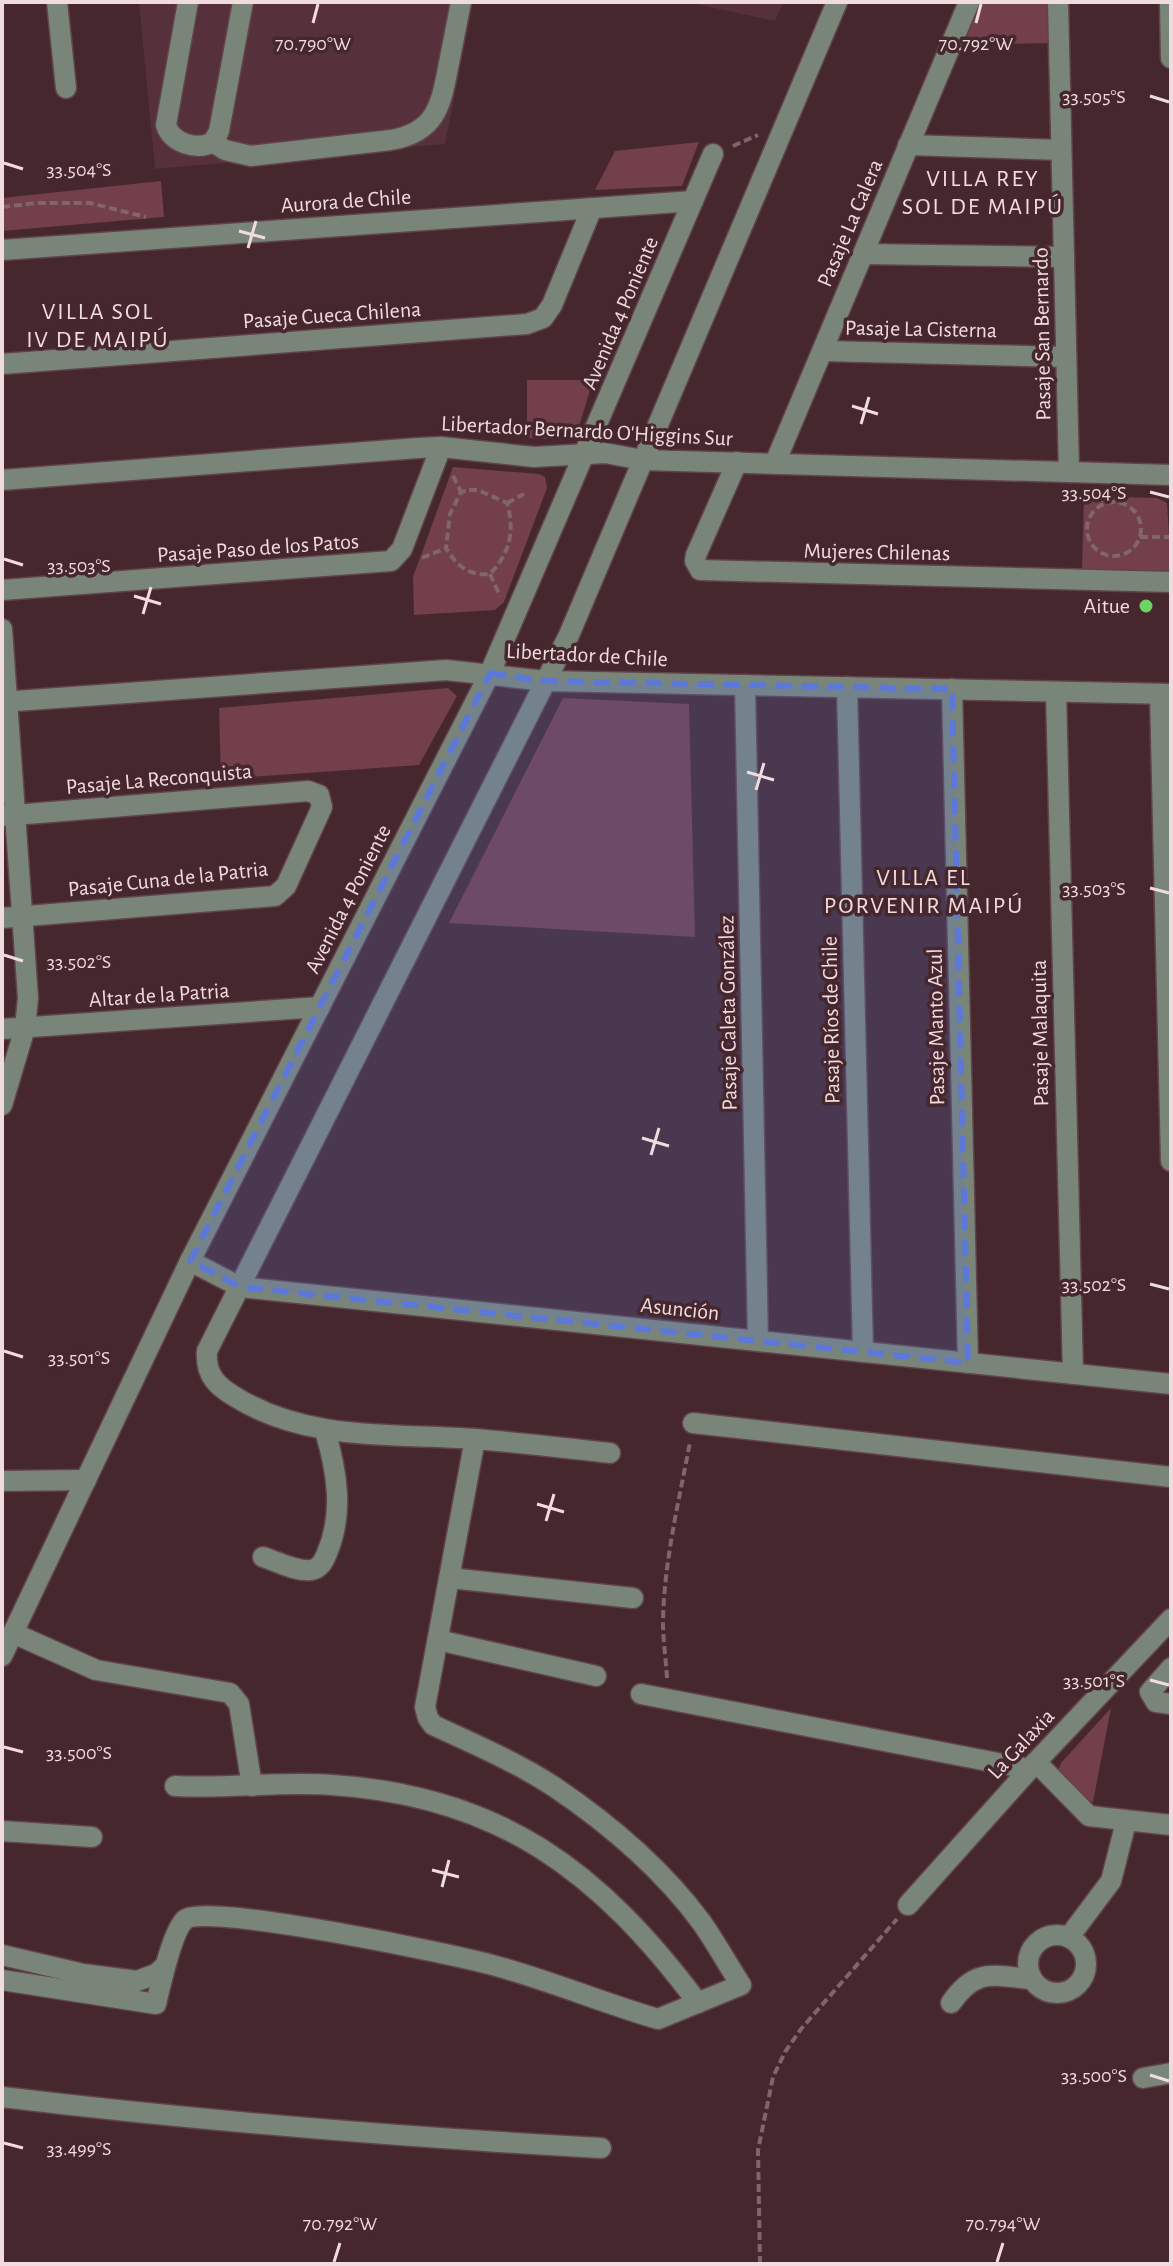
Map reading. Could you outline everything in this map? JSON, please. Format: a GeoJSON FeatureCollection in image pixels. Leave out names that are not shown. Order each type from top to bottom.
{"type":"FeatureCollection","features":[{"type":"Feature","properties":{"kind":"street"},"geometry":{"type":"LineString","coordinates":[[57,2],[66,88]]}},
{"type":"Feature","properties":{"kind":"street"},"geometry":{"type":"LineString","coordinates":[[188,2],[166,125],[175,140],[201,147],[213,142],[219,131],[243,2]]}},
{"type":"Feature","properties":{"kind":"street"},"geometry":{"type":"LineString","coordinates":[[213,142],[225,150],[251,156],[391,140],[414,134],[431,120],[441,100],[461,2]]}},
{"type":"Feature","properties":{"kind":"street"},"geometry":{"type":"LineString","coordinates":[[610,1453],[475,1439],[325,1431],[269,1416],[220,1388],[207,1367],[209,1343],[569,635],[837,2]]}},
{"type":"Feature","properties":{"kind":"street","name":"Pasaje La Calera"},"geometry":{"type":"LineString","coordinates":[[775,463],[969,2]]}},
{"type":"Feature","properties":{"kind":"street","name":"Pasaje San Bernardo"},"geometry":{"type":"LineString","coordinates":[[1058,2],[1069,472]]}},
{"type":"Feature","properties":{"kind":"street"},"geometry":{"type":"LineString","coordinates":[[1170,2],[1171,55]]}},
{"type":"Feature","properties":{"kind":"street"},"geometry":{"type":"LineString","coordinates":[[908,145],[1061,150]]}},
{"type":"Feature","properties":{"kind":"street","name":"Avenida 4 Poniente"},"geometry":{"type":"LineString","coordinates":[[2,1656],[190,1261],[490,673],[713,154]]}},
{"type":"Feature","properties":{"kind":"street","name":"Aurora de Chile"},"geometry":{"type":"LineString","coordinates":[[2,250],[693,201]]}},
{"type":"Feature","properties":{"kind":"street","name":"Pasaje Cueca Chilena"},"geometry":{"type":"LineString","coordinates":[[2,364],[527,324],[543,318],[552,305],[592,208]]}},
{"type":"Feature","properties":{"kind":"street"},"geometry":{"type":"LineString","coordinates":[[864,254],[1064,257]]}},
{"type":"Feature","properties":{"kind":"street","name":"Pasaje La Cisterna"},"geometry":{"type":"LineString","coordinates":[[823,351],[1066,357]]}},
{"type":"Feature","properties":{"kind":"street","name":"Libertador Bernardo O'Higgins Sur"},"geometry":{"type":"LineString","coordinates":[[2,480],[441,447],[534,457],[605,453],[643,460],[1171,475]]}},
{"type":"Feature","properties":{"kind":"street","name":"Pasaje Paso de los Patos"},"geometry":{"type":"LineString","coordinates":[[2,590],[385,563],[396,558],[402,549],[441,447]]}},
{"type":"Feature","properties":{"kind":"street","name":"Mujeres Chilenas"},"geometry":{"type":"LineString","coordinates":[[737,462],[696,555],[695,561],[700,570],[1171,582]]}},
{"type":"Feature","properties":{"kind":"street"},"geometry":{"type":"LineString","coordinates":[[2,629],[12,918],[28,998],[25,1028],[2,1105]]}},
{"type":"Feature","properties":{"kind":"street","name":"Libertador de Chile"},"geometry":{"type":"LineString","coordinates":[[5,702],[446,670],[546,681],[1166,694]]}},
{"type":"Feature","properties":{"kind":"street","name":"Pasaje Caleta González"},"geometry":{"type":"LineString","coordinates":[[745,685],[758,1341]]}},
{"type":"Feature","properties":{"kind":"street","name":"Pasaje Ríos de Chile"},"geometry":{"type":"LineString","coordinates":[[847,687],[863,1352]]}},
{"type":"Feature","properties":{"kind":"street","name":"Pasaje Manto Azul"},"geometry":{"type":"LineString","coordinates":[[952,689],[968,1363]]}},
{"type":"Feature","properties":{"kind":"street","name":"Pasaje Malaquita"},"geometry":{"type":"LineString","coordinates":[[1056,692],[1073,1374]]}},
{"type":"Feature","properties":{"kind":"street"},"geometry":{"type":"LineString","coordinates":[[1166,694],[1171,1161]]}},
{"type":"Feature","properties":{"kind":"street","name":"Pasaje La Reconquista"},"geometry":{"type":"LineString","coordinates":[[9,815],[308,791],[319,795]]}},
{"type":"Feature","properties":{"kind":"street","name":"Pasaje Cuna de la Patria"},"geometry":{"type":"LineString","coordinates":[[12,918],[275,896],[286,886],[322,807],[319,795]]}},
{"type":"Feature","properties":{"kind":"street","name":"Altar de la Patria"},"geometry":{"type":"LineString","coordinates":[[2,1029],[320,1007]]}},
{"type":"Feature","properties":{"kind":"street","name":"Asunción"},"geometry":{"type":"LineString","coordinates":[[190,1261],[240,1287],[1171,1384]]}},
{"type":"Feature","properties":{"kind":"street"},"geometry":{"type":"LineString","coordinates":[[693,1423],[1171,1477]]}},
{"type":"Feature","properties":{"kind":"street"},"geometry":{"type":"LineString","coordinates":[[263,1557],[309,1570],[319,1567],[324,1561],[333,1540],[337,1510],[337,1479],[325,1431]]}},
{"type":"Feature","properties":{"kind":"street"},"geometry":{"type":"LineString","coordinates":[[2,1980],[156,2004],[165,1966],[183,1921],[199,1915],[268,1922],[481,1962],[658,2019],[741,1985],[701,1922],[662,1876],[607,1826],[553,1786],[433,1725],[428,1718],[425,1707],[475,1439]]}},
{"type":"Feature","properties":{"kind":"street"},"geometry":{"type":"LineString","coordinates":[[2,1481],[86,1480]]}},
{"type":"Feature","properties":{"kind":"street"},"geometry":{"type":"LineString","coordinates":[[450,1578],[633,1598]]}},
{"type":"Feature","properties":{"kind":"street","name":"La Galaxia"},"geometry":{"type":"LineString","coordinates":[[908,1905],[1032,1765],[1171,1619]]}},
{"type":"Feature","properties":{"kind":"street"},"geometry":{"type":"LineString","coordinates":[[13,1633],[96,1670],[230,1693],[239,1704],[252,1786]]}},
{"type":"Feature","properties":{"kind":"street"},"geometry":{"type":"LineString","coordinates":[[438,1640],[596,1676]]}},
{"type":"Feature","properties":{"kind":"street"},"geometry":{"type":"LineString","coordinates":[[1171,1668],[1150,1692],[1156,1702],[1171,1704]]}},
{"type":"Feature","properties":{"kind":"street"},"geometry":{"type":"LineString","coordinates":[[641,1694],[1032,1765],[1089,1816],[1171,1825]]}},
{"type":"Feature","properties":{"kind":"street"},"geometry":{"type":"LineString","coordinates":[[175,1786],[293,1783],[371,1789],[431,1800],[493,1821],[568,1867],[610,1901],[662,1957],[698,2003]]}},
{"type":"Feature","properties":{"kind":"street"},"geometry":{"type":"LineString","coordinates":[[1069,1937],[1111,1881],[1126,1822]]}},
{"type":"Feature","properties":{"kind":"street"},"geometry":{"type":"LineString","coordinates":[[2,1831],[92,1837]]}},
{"type":"Feature","properties":{"kind":"street"},"geometry":{"type":"LineString","coordinates":[[951,2003],[965,1983],[982,1976],[1032,1979],[1048,1992],[1071,1990],[1079,1983],[1086,1968],[1082,1948],[1069,1937],[1052,1936],[1038,1943],[1029,1960],[1032,1979]]}},
{"type":"Feature","properties":{"kind":"street"},"geometry":{"type":"LineString","coordinates":[[2,1955],[83,1974],[137,1981],[156,1974],[165,1966]]}},
{"type":"Feature","properties":{"kind":"street"},"geometry":{"type":"LineString","coordinates":[[1143,2078],[1171,2073]]}},
{"type":"Feature","properties":{"kind":"street"},"geometry":{"type":"LineString","coordinates":[[2,2097],[324,2130],[601,2148]]}},
{"type":"Feature","properties":{"kind":"path"},"geometry":{"type":"LineString","coordinates":[[713,154],[786,124]]}},
{"type":"Feature","properties":{"kind":"path"},"geometry":{"type":"LineString","coordinates":[[2,207],[37,203],[90,203],[151,218],[172,238]]}},
{"type":"Feature","properties":{"kind":"path"},"geometry":{"type":"LineString","coordinates":[[451,473],[461,492]]}},
{"type":"Feature","properties":{"kind":"path"},"geometry":{"type":"LineString","coordinates":[[478,490],[507,503],[513,523],[507,549],[500,564],[490,574],[468,572],[446,548],[450,514],[461,492],[478,490]]}},
{"type":"Feature","properties":{"kind":"path"},"geometry":{"type":"LineString","coordinates":[[507,503],[524,494]]}},
{"type":"Feature","properties":{"kind":"path"},"geometry":{"type":"LineString","coordinates":[[1115,500],[1126,504],[1138,516],[1140,537],[1135,547],[1120,556],[1104,554],[1091,543],[1089,518],[1101,506],[1115,500]]}},
{"type":"Feature","properties":{"kind":"path"},"geometry":{"type":"LineString","coordinates":[[1140,537],[1169,537]]}},
{"type":"Feature","properties":{"kind":"path"},"geometry":{"type":"LineString","coordinates":[[490,574],[500,596]]}},
{"type":"Feature","properties":{"kind":"path"},"geometry":{"type":"LineString","coordinates":[[669,1700],[664,1602],[693,1423]]}},
{"type":"Feature","properties":{"kind":"path"},"geometry":{"type":"LineString","coordinates":[[760,2264],[758,2150],[773,2077],[801,2029],[908,1905]]}},
{"type":"Feature","properties":{"kind":"highlighted area"},"geometry":{"type":"Polygon","coordinates":[[[490,673],[546,681],[952,689],[968,1363],[240,1287],[190,1261],[490,673]]]}},
{"type":"Feature","properties":{"kind":"shaded area"},"geometry":{"type":"Polygon","coordinates":[[[139,2],[473,2],[445,144],[155,169],[139,2]]]}},
{"type":"Feature","properties":{"kind":"shaded area"},"geometry":{"type":"Polygon","coordinates":[[[687,2],[783,2],[775,21],[687,2]]]}},
{"type":"Feature","properties":{"kind":"shaded area"},"geometry":{"type":"Polygon","coordinates":[[[974,2],[1052,2],[1053,43],[951,45],[974,2]]]}},
{"type":"Feature","properties":{"kind":"shaded area"},"geometry":{"type":"Polygon","coordinates":[[[699,142],[682,186],[595,190],[615,151],[699,142]]]}},
{"type":"Feature","properties":{"kind":"shaded area"},"geometry":{"type":"Polygon","coordinates":[[[161,181],[164,217],[2,231],[2,198],[161,181]]]}},
{"type":"Feature","properties":{"kind":"shaded area"},"geometry":{"type":"Polygon","coordinates":[[[527,380],[593,380],[575,440],[527,438],[527,380]]]}},
{"type":"Feature","properties":{"kind":"shaded area"},"geometry":{"type":"Polygon","coordinates":[[[453,467],[539,474],[545,477],[547,488],[504,602],[495,610],[414,615],[413,577],[453,467]]]}},
{"type":"Feature","properties":{"kind":"shaded area"},"geometry":{"type":"Polygon","coordinates":[[[1084,496],[1157,498],[1167,503],[1171,568],[1164,573],[1082,571],[1084,496]]]}},
{"type":"Feature","properties":{"kind":"shaded area"},"geometry":{"type":"Polygon","coordinates":[[[448,688],[457,696],[419,765],[221,779],[219,708],[448,688]]]}},
{"type":"Feature","properties":{"kind":"shaded area"},"geometry":{"type":"Polygon","coordinates":[[[563,698],[689,704],[695,937],[449,923],[563,698]]]}},
{"type":"Feature","properties":{"kind":"shaded area"},"geometry":{"type":"Polygon","coordinates":[[[1111,1708],[1093,1802],[1086,1801],[1058,1771],[1061,1763],[1111,1708]]]}},
{"type":"Feature","properties":{"kind":"place","name":"Aitue"},"geometry":{"type":"Point","coordinates":[1146,606]}},
{"type":"Feature","properties":{"kind":"district","name":"VILLA REY SOL DE MAIPÚ"},"geometry":{"type":"Point","coordinates":[983,193]}},
{"type":"Feature","properties":{"kind":"district","name":"VILLA SOL IV DE MAIPÚ"},"geometry":{"type":"Point","coordinates":[98,326]}},
{"type":"Feature","properties":{"kind":"district","name":"VILLA EL PORVENIR MAIPÚ"},"geometry":{"type":"Point","coordinates":[924,892]}}]}
